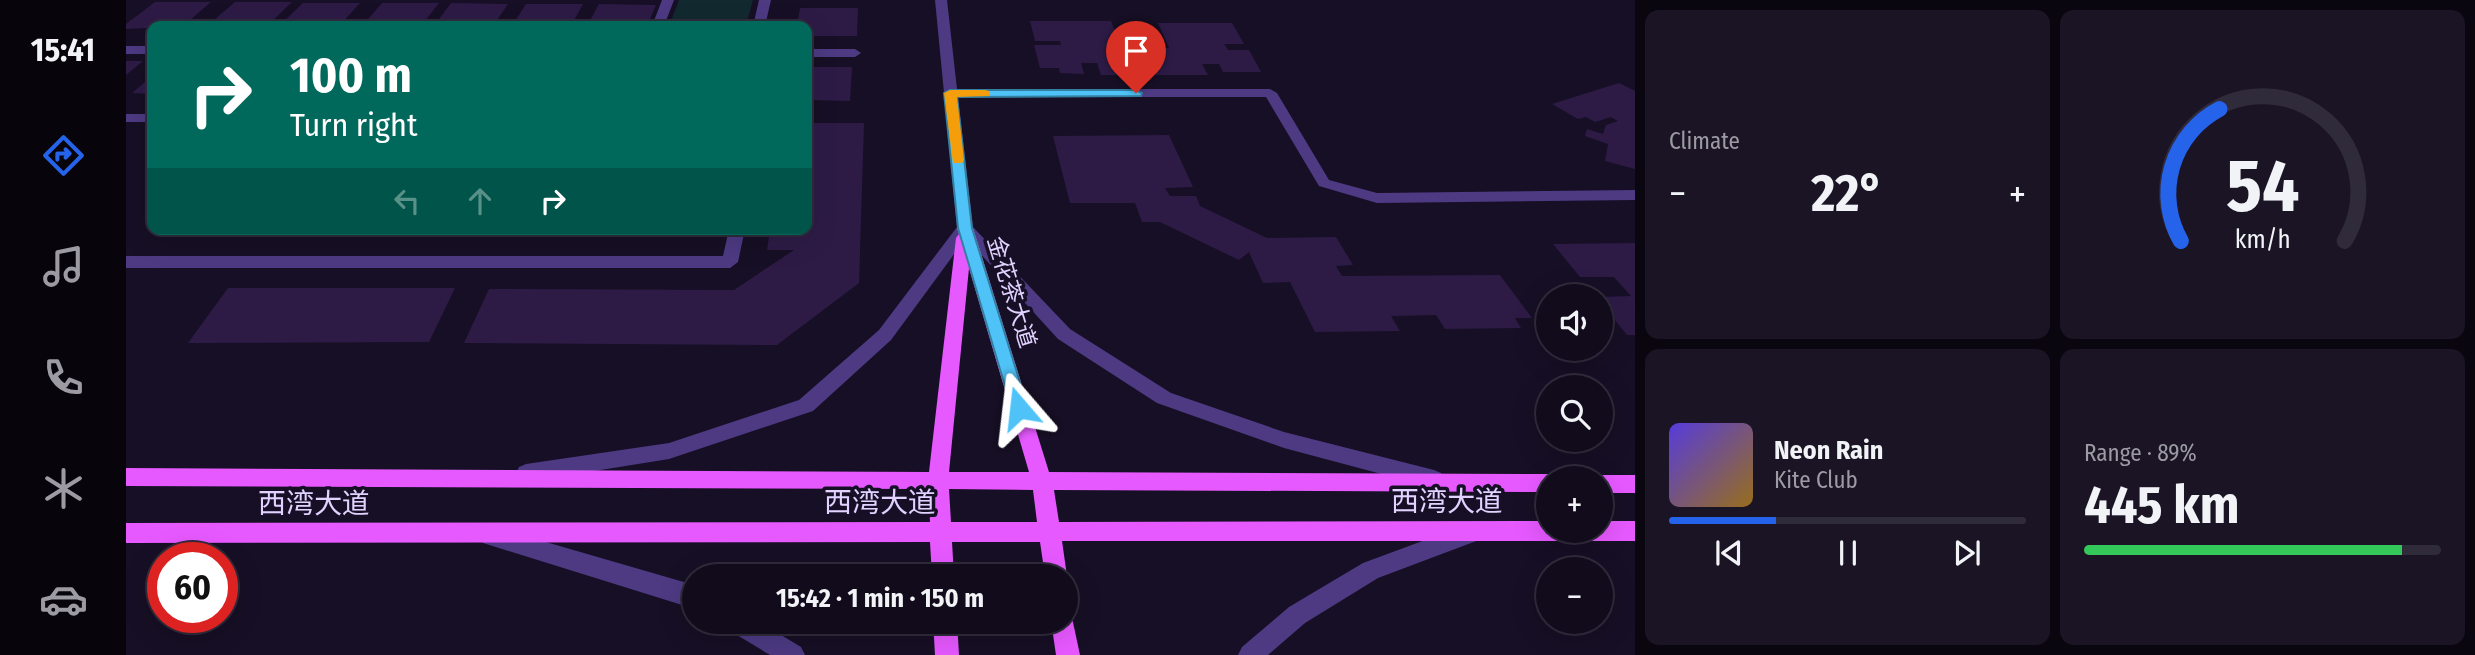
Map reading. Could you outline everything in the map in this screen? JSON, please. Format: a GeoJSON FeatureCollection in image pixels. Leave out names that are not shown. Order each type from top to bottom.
{"type":"FeatureCollection","features":[{"type":"Feature","properties":{"kind":"main road","name":"金花茶大道"},"geometry":{"type":"LineString","coordinates":[[942,564],[938,481],[965,228]]}},
{"type":"Feature","properties":{"kind":"main road","name":"金花茶大道"},"geometry":{"type":"LineString","coordinates":[[965,228],[1042,481],[1054,564]]}},
{"type":"Feature","properties":{"kind":"main road","name":"西湾大道"},"geometry":{"type":"LineString","coordinates":[[126,477],[1536,483]]}},
{"type":"Feature","properties":{"kind":"main road"},"geometry":{"type":"LineString","coordinates":[[1613,484],[1635,484]]}},
{"type":"Feature","properties":{"kind":"main road","name":"西湾大道"},"geometry":{"type":"LineString","coordinates":[[126,533],[1635,531]]}},
{"type":"Feature","properties":{"kind":"main road"},"geometry":{"type":"LineString","coordinates":[[946,634],[947,655]]}},
{"type":"Feature","properties":{"kind":"main road"},"geometry":{"type":"LineString","coordinates":[[1065,634],[1068,655]]}},
{"type":"Feature","properties":{"kind":"street"},"geometry":{"type":"LineString","coordinates":[[660,21],[668,0]]}},
{"type":"Feature","properties":{"kind":"street"},"geometry":{"type":"LineString","coordinates":[[760,21],[765,0]]}},
{"type":"Feature","properties":{"kind":"street","name":"金花茶大道"},"geometry":{"type":"LineString","coordinates":[[941,0],[965,228]]}},
{"type":"Feature","properties":{"kind":"street"},"geometry":{"type":"LineString","coordinates":[[126,50],[147,50]]}},
{"type":"Feature","properties":{"kind":"street"},"geometry":{"type":"LineString","coordinates":[[812,53],[855,53]]}},
{"type":"Feature","properties":{"kind":"street"},"geometry":{"type":"LineString","coordinates":[[950,93],[1270,93],[1324,183],[1377,198],[1635,195]]}},
{"type":"Feature","properties":{"kind":"street"},"geometry":{"type":"LineString","coordinates":[[126,118],[147,118]]}},
{"type":"Feature","properties":{"kind":"street"},"geometry":{"type":"LineString","coordinates":[[497,478],[669,451],[806,406],[885,335],[965,228],[1064,334],[1164,398],[1284,440],[1449,483]]}},
{"type":"Feature","properties":{"kind":"street"},"geometry":{"type":"LineString","coordinates":[[126,262],[730,262],[736,235]]}},
{"type":"Feature","properties":{"kind":"street"},"geometry":{"type":"LineString","coordinates":[[1250,655],[1297,615],[1371,570],[1476,531]]}},
{"type":"Feature","properties":{"kind":"street"},"geometry":{"type":"LineString","coordinates":[[481,533],[682,592]]}},
{"type":"Feature","properties":{"kind":"street"},"geometry":{"type":"LineString","coordinates":[[757,634],[793,655]]}},
{"type":"Feature","properties":{"kind":"green space"},"geometry":{"type":"Polygon","coordinates":[[[679,0],[753,0],[747,21],[671,21],[679,0]]]}},
{"type":"Feature","properties":{"kind":"building"},"geometry":{"type":"Polygon","coordinates":[[[155,2],[211,2],[189,21],[147,21],[147,28],[126,29],[126,24],[155,2]]]}},
{"type":"Feature","properties":{"kind":"building"},"geometry":{"type":"Polygon","coordinates":[[[235,2],[292,2],[272,21],[213,21],[235,2]]]}},
{"type":"Feature","properties":{"kind":"building"},"geometry":{"type":"Polygon","coordinates":[[[303,3],[360,3],[344,21],[284,21],[303,3]]]}},
{"type":"Feature","properties":{"kind":"building"},"geometry":{"type":"Polygon","coordinates":[[[382,3],[439,3],[425,21],[366,21],[382,3]]]}},
{"type":"Feature","properties":{"kind":"building"},"geometry":{"type":"Polygon","coordinates":[[[451,3],[508,4],[496,21],[438,21],[451,3]]]}},
{"type":"Feature","properties":{"kind":"building"},"geometry":{"type":"Polygon","coordinates":[[[526,4],[583,4],[574,21],[515,21],[526,4]]]}},
{"type":"Feature","properties":{"kind":"building"},"geometry":{"type":"Polygon","coordinates":[[[599,4],[656,5],[649,21],[590,21],[599,4]]]}},
{"type":"Feature","properties":{"kind":"building"},"geometry":{"type":"Polygon","coordinates":[[[800,8],[858,8],[857,36],[812,36],[812,21],[798,21],[800,8]]]}},
{"type":"Feature","properties":{"kind":"building"},"geometry":{"type":"Polygon","coordinates":[[[1030,21],[1111,21],[1121,48],[1169,48],[1158,23],[1232,23],[1244,44],[1224,44],[1228,50],[1249,50],[1261,72],[1223,72],[1219,64],[1202,64],[1208,75],[1101,75],[1097,63],[1081,63],[1084,74],[1060,73],[1059,68],[1040,68],[1034,45],[1061,45],[1060,41],[1035,41],[1030,21]]]}},
{"type":"Feature","properties":{"kind":"building"},"geometry":{"type":"Polygon","coordinates":[[[126,61],[143,61],[126,75],[126,61]]]}},
{"type":"Feature","properties":{"kind":"building"},"geometry":{"type":"Polygon","coordinates":[[[812,67],[852,67],[850,101],[812,100],[812,67]]]}},
{"type":"Feature","properties":{"kind":"building"},"geometry":{"type":"Polygon","coordinates":[[[147,80],[147,94],[132,93],[147,80]]]}},
{"type":"Feature","properties":{"kind":"building"},"geometry":{"type":"Polygon","coordinates":[[[1619,83],[1635,91],[1635,169],[1605,161],[1608,144],[1585,136],[1587,129],[1603,134],[1606,125],[1618,121],[1611,117],[1595,122],[1586,117],[1578,119],[1552,104],[1619,83]]]}},
{"type":"Feature","properties":{"kind":"building"},"geometry":{"type":"Polygon","coordinates":[[[812,123],[864,123],[859,283],[777,345],[464,343],[489,289],[734,290],[794,250],[767,250],[769,235],[812,235],[812,123]]]}},
{"type":"Feature","properties":{"kind":"building"},"geometry":{"type":"Polygon","coordinates":[[[1169,135],[1193,187],[1165,188],[1170,196],[1196,196],[1200,206],[1267,238],[1336,237],[1353,265],[1336,266],[1342,276],[1500,275],[1532,318],[1515,318],[1521,328],[1445,329],[1436,315],[1391,316],[1400,331],[1315,332],[1290,282],[1263,283],[1249,252],[1239,260],[1160,222],[1142,222],[1135,203],[1070,203],[1053,136],[1169,135]]]}},
{"type":"Feature","properties":{"kind":"building"},"geometry":{"type":"Polygon","coordinates":[[[1635,243],[1635,335],[1627,335],[1613,318],[1613,297],[1631,296],[1614,277],[1580,277],[1553,244],[1635,243]]]}},
{"type":"Feature","properties":{"kind":"building"},"geometry":{"type":"Polygon","coordinates":[[[228,288],[455,288],[429,342],[188,343],[228,288]]]}},
{"type":"Feature","properties":{"kind":"slow traffic"},"geometry":{"type":"LineString","coordinates":[[958,160],[950,93],[985,93]]}},
{"type":"Feature","properties":{"kind":"route"},"geometry":{"type":"LineString","coordinates":[[1019,408],[965,228],[950,93],[1136,93]]}}]}
